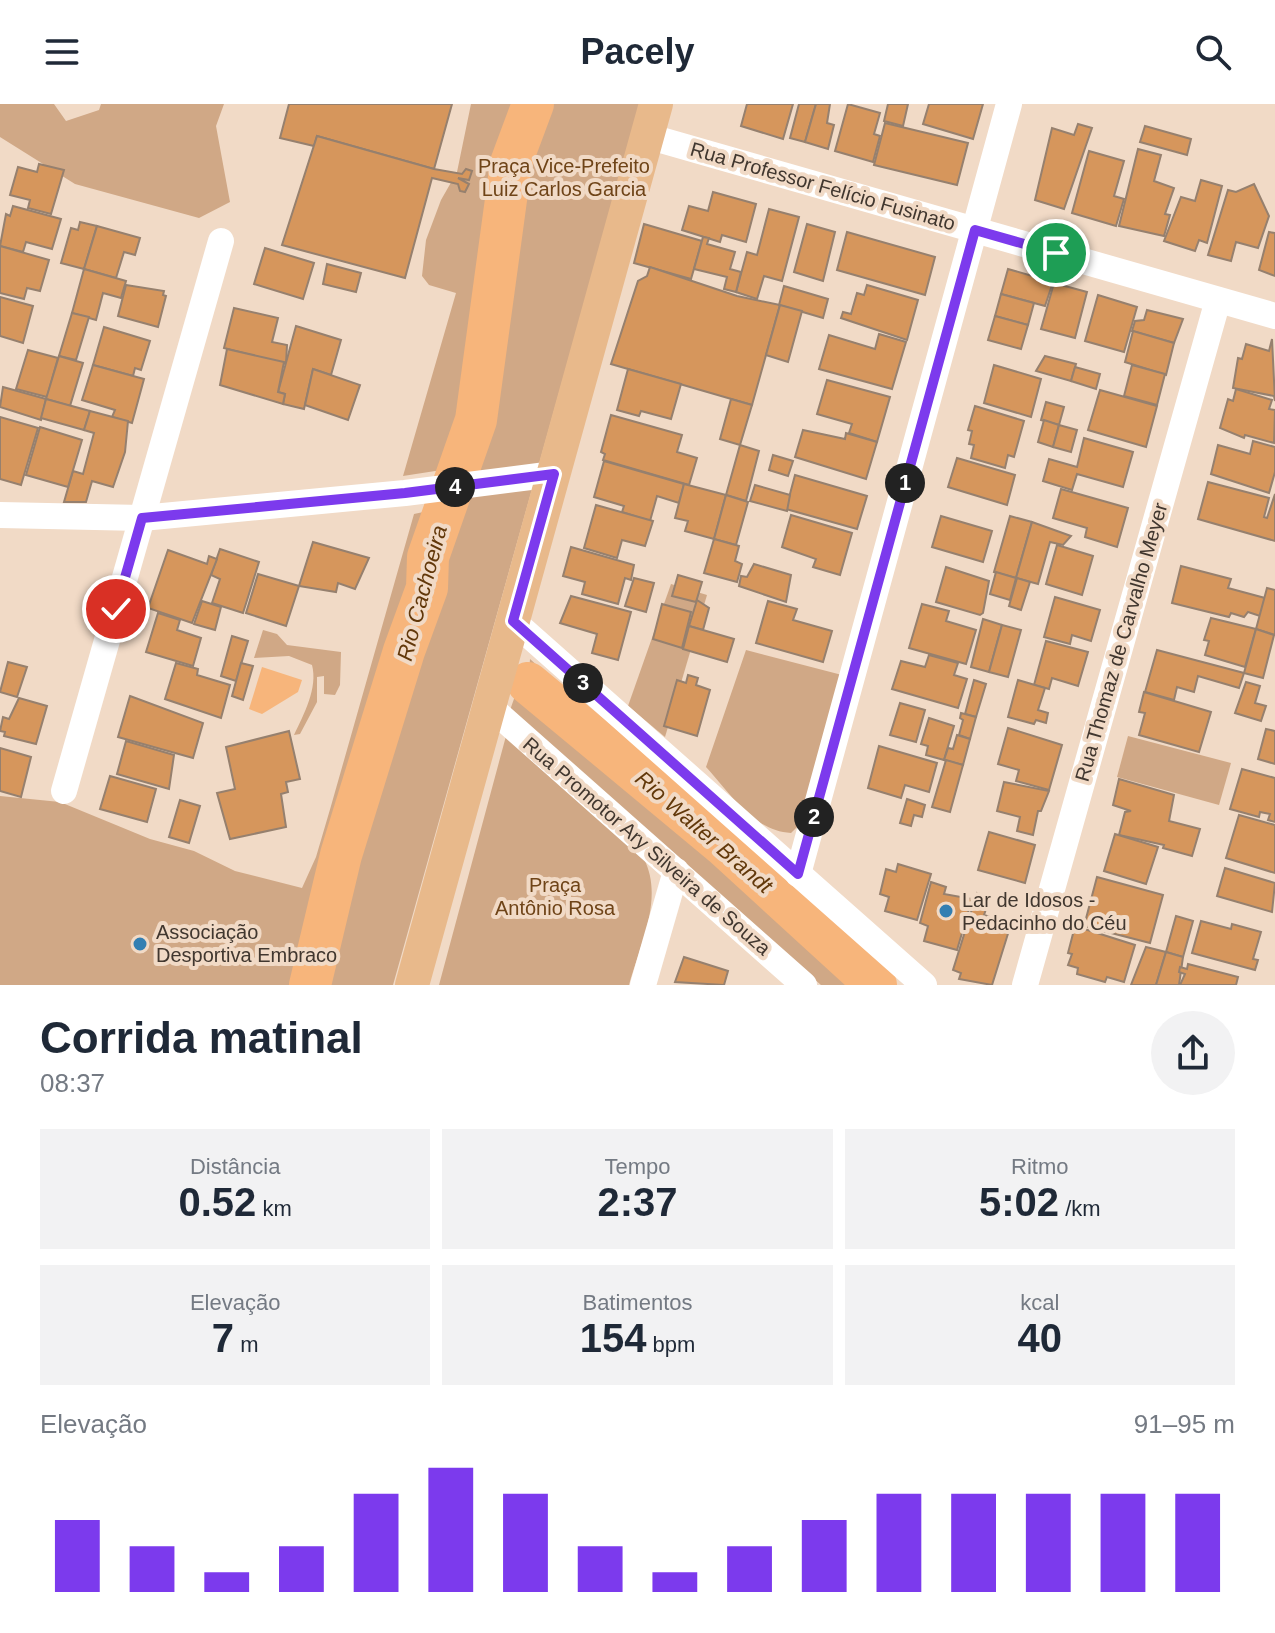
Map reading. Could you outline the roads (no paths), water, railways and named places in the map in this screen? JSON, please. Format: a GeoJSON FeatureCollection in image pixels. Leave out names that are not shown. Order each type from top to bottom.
{"type":"FeatureCollection","features":[{"type":"Feature","properties":{"kind":"main road"},"geometry":{"type":"LineString","coordinates":[[412,985],[652,120]]}},
{"type":"Feature","properties":{"kind":"street"},"geometry":{"type":"LineString","coordinates":[[798,874],[1009,104]]}},
{"type":"Feature","properties":{"kind":"street","name":"Rua Professor Felício Fusinato"},"geometry":{"type":"LineString","coordinates":[[652,120],[975,230],[1275,316]]}},
{"type":"Feature","properties":{"kind":"street"},"geometry":{"type":"LineString","coordinates":[[64,791],[221,241]]}},
{"type":"Feature","properties":{"kind":"street","name":"Rua Thomaz de Carvalho Meyer"},"geometry":{"type":"LineString","coordinates":[[1025,985],[1218,300]]}},
{"type":"Feature","properties":{"kind":"street"},"geometry":{"type":"LineString","coordinates":[[0,515],[142,518],[405,493],[554,474]]}},
{"type":"Feature","properties":{"kind":"street"},"geometry":{"type":"LineString","coordinates":[[513,621],[924,985]]}},
{"type":"Feature","properties":{"kind":"street","name":"Rua Promotor Ary Silveira de Souza"},"geometry":{"type":"LineString","coordinates":[[489,706],[804,985]]}},
{"type":"Feature","properties":{"kind":"street"},"geometry":{"type":"LineString","coordinates":[[643,985],[676,871]]}},
{"type":"Feature","properties":{"kind":"waterway","name":"Rio Cachoeira"},"geometry":{"type":"LineString","coordinates":[[310,985],[341,855],[404,651],[427,588],[428,557],[476,420],[511,163],[533,104]]}},
{"type":"Feature","properties":{"kind":"waterway","name":"Rio Walter Brandt"},"geometry":{"type":"LineString","coordinates":[[528,683],[723,845],[876,985]]}},
{"type":"Feature","properties":{"kind":"place","name":"Lar de Idosos - Pedacinho do Céu"},"geometry":{"type":"Point","coordinates":[946,911]}},
{"type":"Feature","properties":{"kind":"place","name":"Associação Desportiva Embraco"},"geometry":{"type":"Point","coordinates":[140,944]}},
{"type":"Feature","properties":{"kind":"park label","name":"Praça Vice-Prefeito Luiz Carlos Garcia"},"geometry":{"type":"Point","coordinates":[564,178]}},
{"type":"Feature","properties":{"kind":"park label","name":"Praça Antônio Rosa"},"geometry":{"type":"Point","coordinates":[555,896]}}]}
